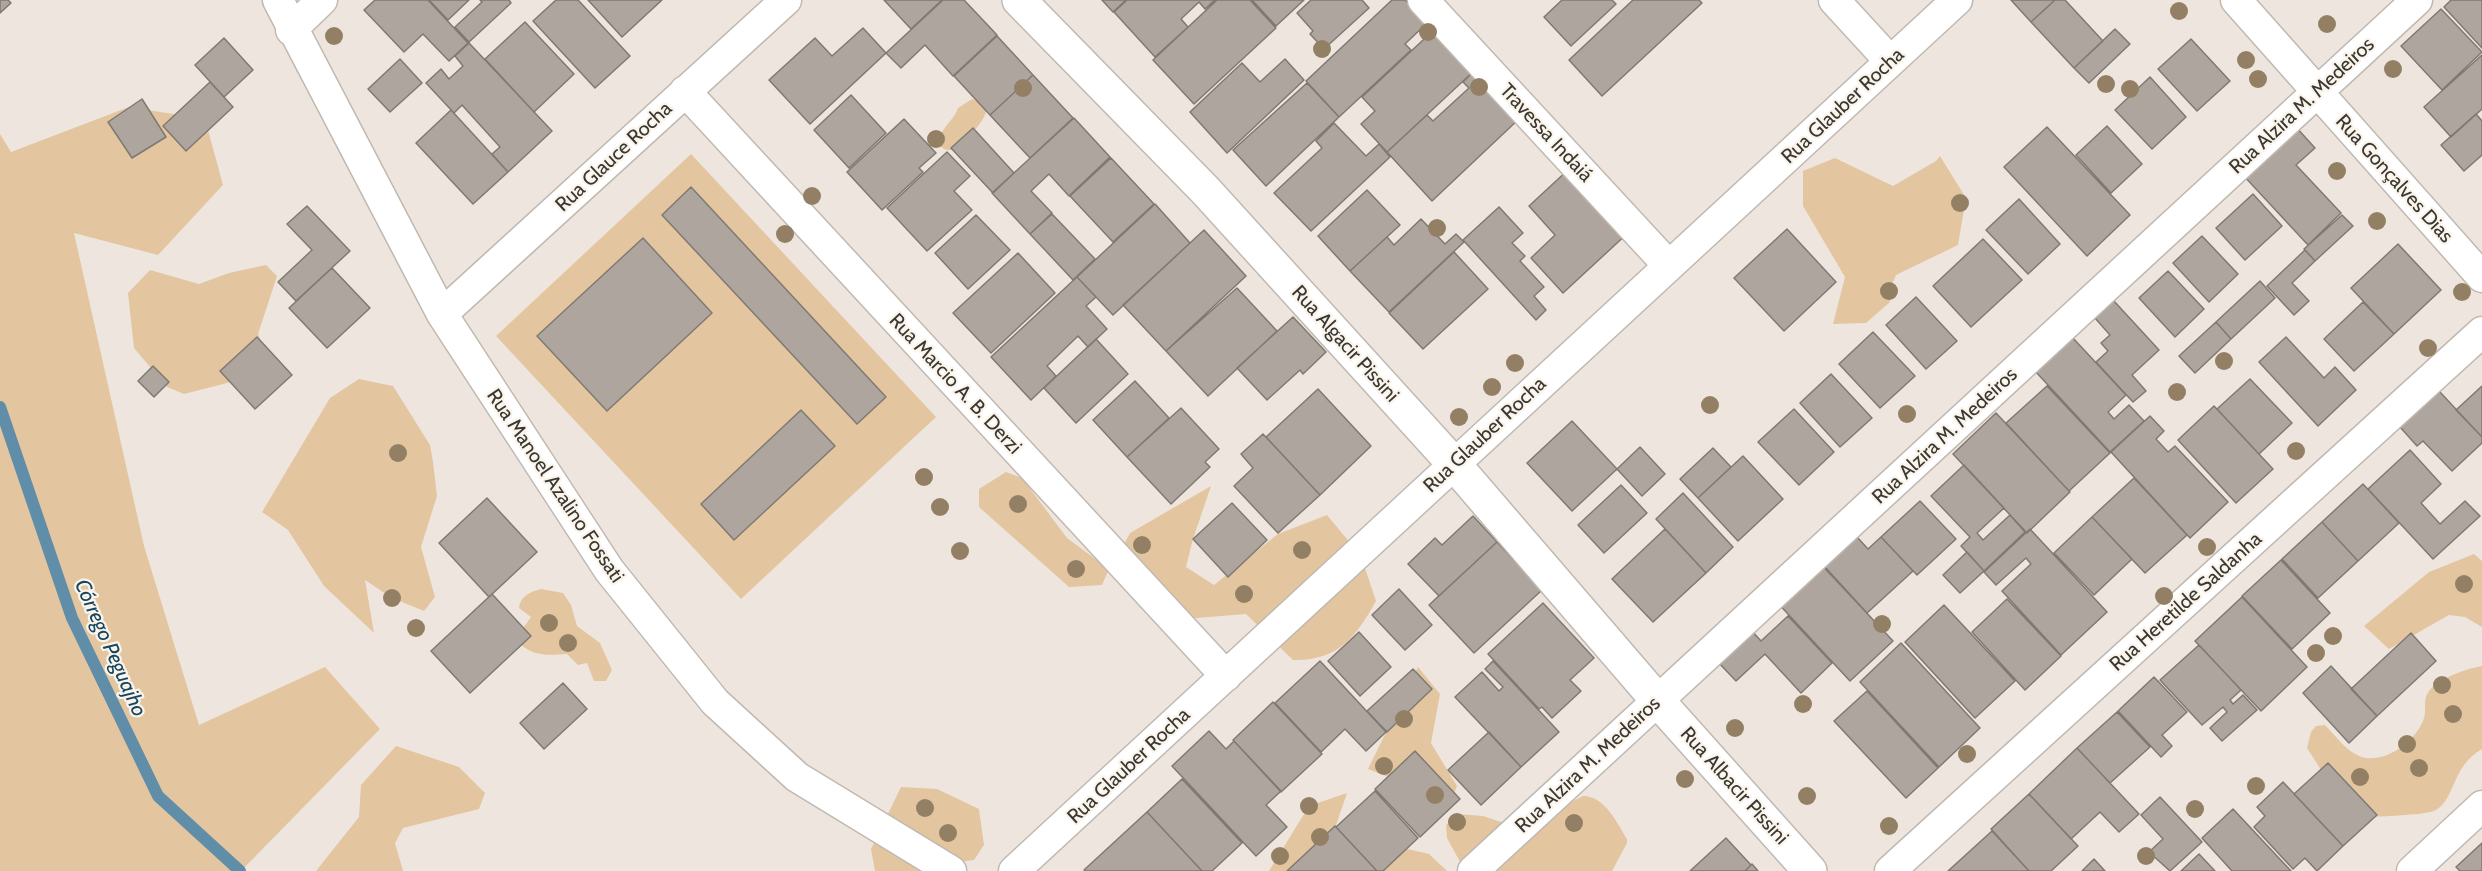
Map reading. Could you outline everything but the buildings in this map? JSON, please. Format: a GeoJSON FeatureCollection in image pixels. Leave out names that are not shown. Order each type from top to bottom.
{"type":"FeatureCollection","features":[{"type":"Feature","properties":{"kind":"street","name":"Rua Manoel Azalino Fossati"},"geometry":{"type":"LineString","coordinates":[[278,0],[291,30],[442,315],[609,570],[715,702],[797,777],[951,871]]}},
{"type":"Feature","properties":{"kind":"street"},"geometry":{"type":"LineString","coordinates":[[291,30],[322,0]]}},
{"type":"Feature","properties":{"kind":"street","name":"Rua Glauce Rocha"},"geometry":{"type":"LineString","coordinates":[[442,315],[786,0]]}},
{"type":"Feature","properties":{"kind":"street","name":"Rua Algacir Pissini"},"geometry":{"type":"LineString","coordinates":[[1019,0],[1204,190],[1454,464],[1658,701]]}},
{"type":"Feature","properties":{"kind":"street","name":"Travessa Indaiá"},"geometry":{"type":"LineString","coordinates":[[1423,0],[1669,266]]}},
{"type":"Feature","properties":{"kind":"street"},"geometry":{"type":"LineString","coordinates":[[1834,0],[1890,61]]}},
{"type":"Feature","properties":{"kind":"street","name":"Rua Glauber Rocha"},"geometry":{"type":"LineString","coordinates":[[1014,871],[1957,0]]}},
{"type":"Feature","properties":{"kind":"street","name":"Rua Gonçalves Dias"},"geometry":{"type":"LineString","coordinates":[[2236,0],[2316,93],[2482,277]]}},
{"type":"Feature","properties":{"kind":"street","name":"Rua Alzira M. Medeiros"},"geometry":{"type":"LineString","coordinates":[[1473,871],[2417,0]]}},
{"type":"Feature","properties":{"kind":"street","name":"Rua Marcio A. B. Derzi"},"geometry":{"type":"LineString","coordinates":[[685,91],[1226,676]]}},
{"type":"Feature","properties":{"kind":"street","name":"Rua Heretilde Saldanha"},"geometry":{"type":"LineString","coordinates":[[1890,871],[2482,332]]}},
{"type":"Feature","properties":{"kind":"street","name":"Rua Albacir Pissini"},"geometry":{"type":"LineString","coordinates":[[1658,701],[1810,871]]}},
{"type":"Feature","properties":{"kind":"street"},"geometry":{"type":"LineString","coordinates":[[2412,871],[2482,806]]}},
{"type":"Feature","properties":{"kind":"shaded area"},"geometry":{"type":"Polygon","coordinates":[[[972,99],[988,105],[979,125],[954,150],[946,150],[939,146],[943,130],[958,108],[972,99]]]}},
{"type":"Feature","properties":{"kind":"shaded area"},"geometry":{"type":"Polygon","coordinates":[[[129,107],[205,119],[223,185],[158,255],[74,233],[144,546],[199,725],[325,667],[380,729],[241,871],[0,871],[0,134],[11,152],[129,107]]]}},
{"type":"Feature","properties":{"kind":"shaded area"},"geometry":{"type":"Polygon","coordinates":[[[691,154],[936,417],[741,599],[496,336],[691,154]]]}},
{"type":"Feature","properties":{"kind":"shaded area"},"geometry":{"type":"Polygon","coordinates":[[[1940,156],[1966,198],[1958,245],[1896,275],[1889,291],[1890,302],[1866,323],[1833,324],[1845,277],[1803,206],[1803,171],[1835,158],[1893,186],[1936,161],[1940,156]]]}},
{"type":"Feature","properties":{"kind":"shaded area"},"geometry":{"type":"Polygon","coordinates":[[[266,265],[277,276],[258,334],[276,381],[235,381],[184,394],[167,387],[134,348],[128,293],[150,270],[199,284],[229,273],[266,265]]]}},
{"type":"Feature","properties":{"kind":"shaded area"},"geometry":{"type":"Polygon","coordinates":[[[359,379],[393,386],[430,445],[437,496],[421,547],[435,597],[424,611],[392,598],[365,580],[374,633],[324,586],[288,530],[262,512],[330,398],[359,379]]]}},
{"type":"Feature","properties":{"kind":"shaded area"},"geometry":{"type":"Polygon","coordinates":[[[1006,472],[1022,478],[1067,538],[1109,569],[1102,585],[1069,587],[979,507],[979,489],[1006,472]]]}},
{"type":"Feature","properties":{"kind":"shaded area"},"geometry":{"type":"Polygon","coordinates":[[[1211,486],[1186,567],[1214,585],[1278,534],[1327,515],[1361,556],[1376,601],[1353,636],[1334,651],[1322,656],[1293,660],[1246,614],[1184,619],[1122,548],[1130,533],[1211,486]]]}},
{"type":"Feature","properties":{"kind":"shaded area"},"geometry":{"type":"Polygon","coordinates":[[[2474,554],[2482,561],[2482,627],[2465,617],[2449,615],[2389,649],[2364,626],[2429,572],[2474,554]]]}},
{"type":"Feature","properties":{"kind":"shaded area"},"geometry":{"type":"Polygon","coordinates":[[[541,589],[563,593],[571,605],[577,626],[600,643],[612,670],[606,681],[594,681],[587,663],[578,665],[567,654],[537,653],[520,644],[521,631],[531,617],[519,608],[521,600],[526,595],[541,589]]]}},
{"type":"Feature","properties":{"kind":"shaded area"},"geometry":{"type":"Polygon","coordinates":[[[2482,666],[2482,749],[2465,764],[2447,798],[2436,810],[2416,814],[2372,817],[2325,776],[2307,748],[2311,732],[2316,726],[2325,725],[2345,746],[2359,756],[2378,758],[2388,754],[2407,743],[2420,727],[2425,715],[2426,698],[2434,686],[2453,675],[2482,666]]]}},
{"type":"Feature","properties":{"kind":"shaded area"},"geometry":{"type":"Polygon","coordinates":[[[1418,667],[1440,694],[1431,743],[1457,786],[1451,802],[1368,769],[1418,667]]]}},
{"type":"Feature","properties":{"kind":"shaded area"},"geometry":{"type":"Polygon","coordinates":[[[396,746],[459,767],[485,793],[479,809],[403,828],[395,843],[403,871],[316,871],[359,817],[361,785],[396,746]]]}},
{"type":"Feature","properties":{"kind":"shaded area"},"geometry":{"type":"Polygon","coordinates":[[[901,787],[937,789],[979,809],[984,845],[974,860],[942,864],[942,871],[875,871],[871,849],[901,787]]]}},
{"type":"Feature","properties":{"kind":"shaded area"},"geometry":{"type":"Polygon","coordinates":[[[1347,793],[1331,840],[1292,871],[1269,871],[1309,806],[1347,793]]]}},
{"type":"Feature","properties":{"kind":"shaded area"},"geometry":{"type":"Polygon","coordinates":[[[1583,796],[1598,800],[1604,805],[1627,839],[1612,871],[1465,871],[1447,838],[1446,825],[1458,814],[1483,816],[1507,824],[1553,811],[1583,796]]]}},
{"type":"Feature","properties":{"kind":"shaded area"},"geometry":{"type":"Polygon","coordinates":[[[1386,844],[1429,854],[1447,871],[1341,871],[1363,852],[1386,844]]]}},
{"type":"Feature","properties":{"kind":"waterway","name":"Córrego Peguajho"},"geometry":{"type":"LineString","coordinates":[[0,407],[72,618],[158,796],[240,871]]}}]}
